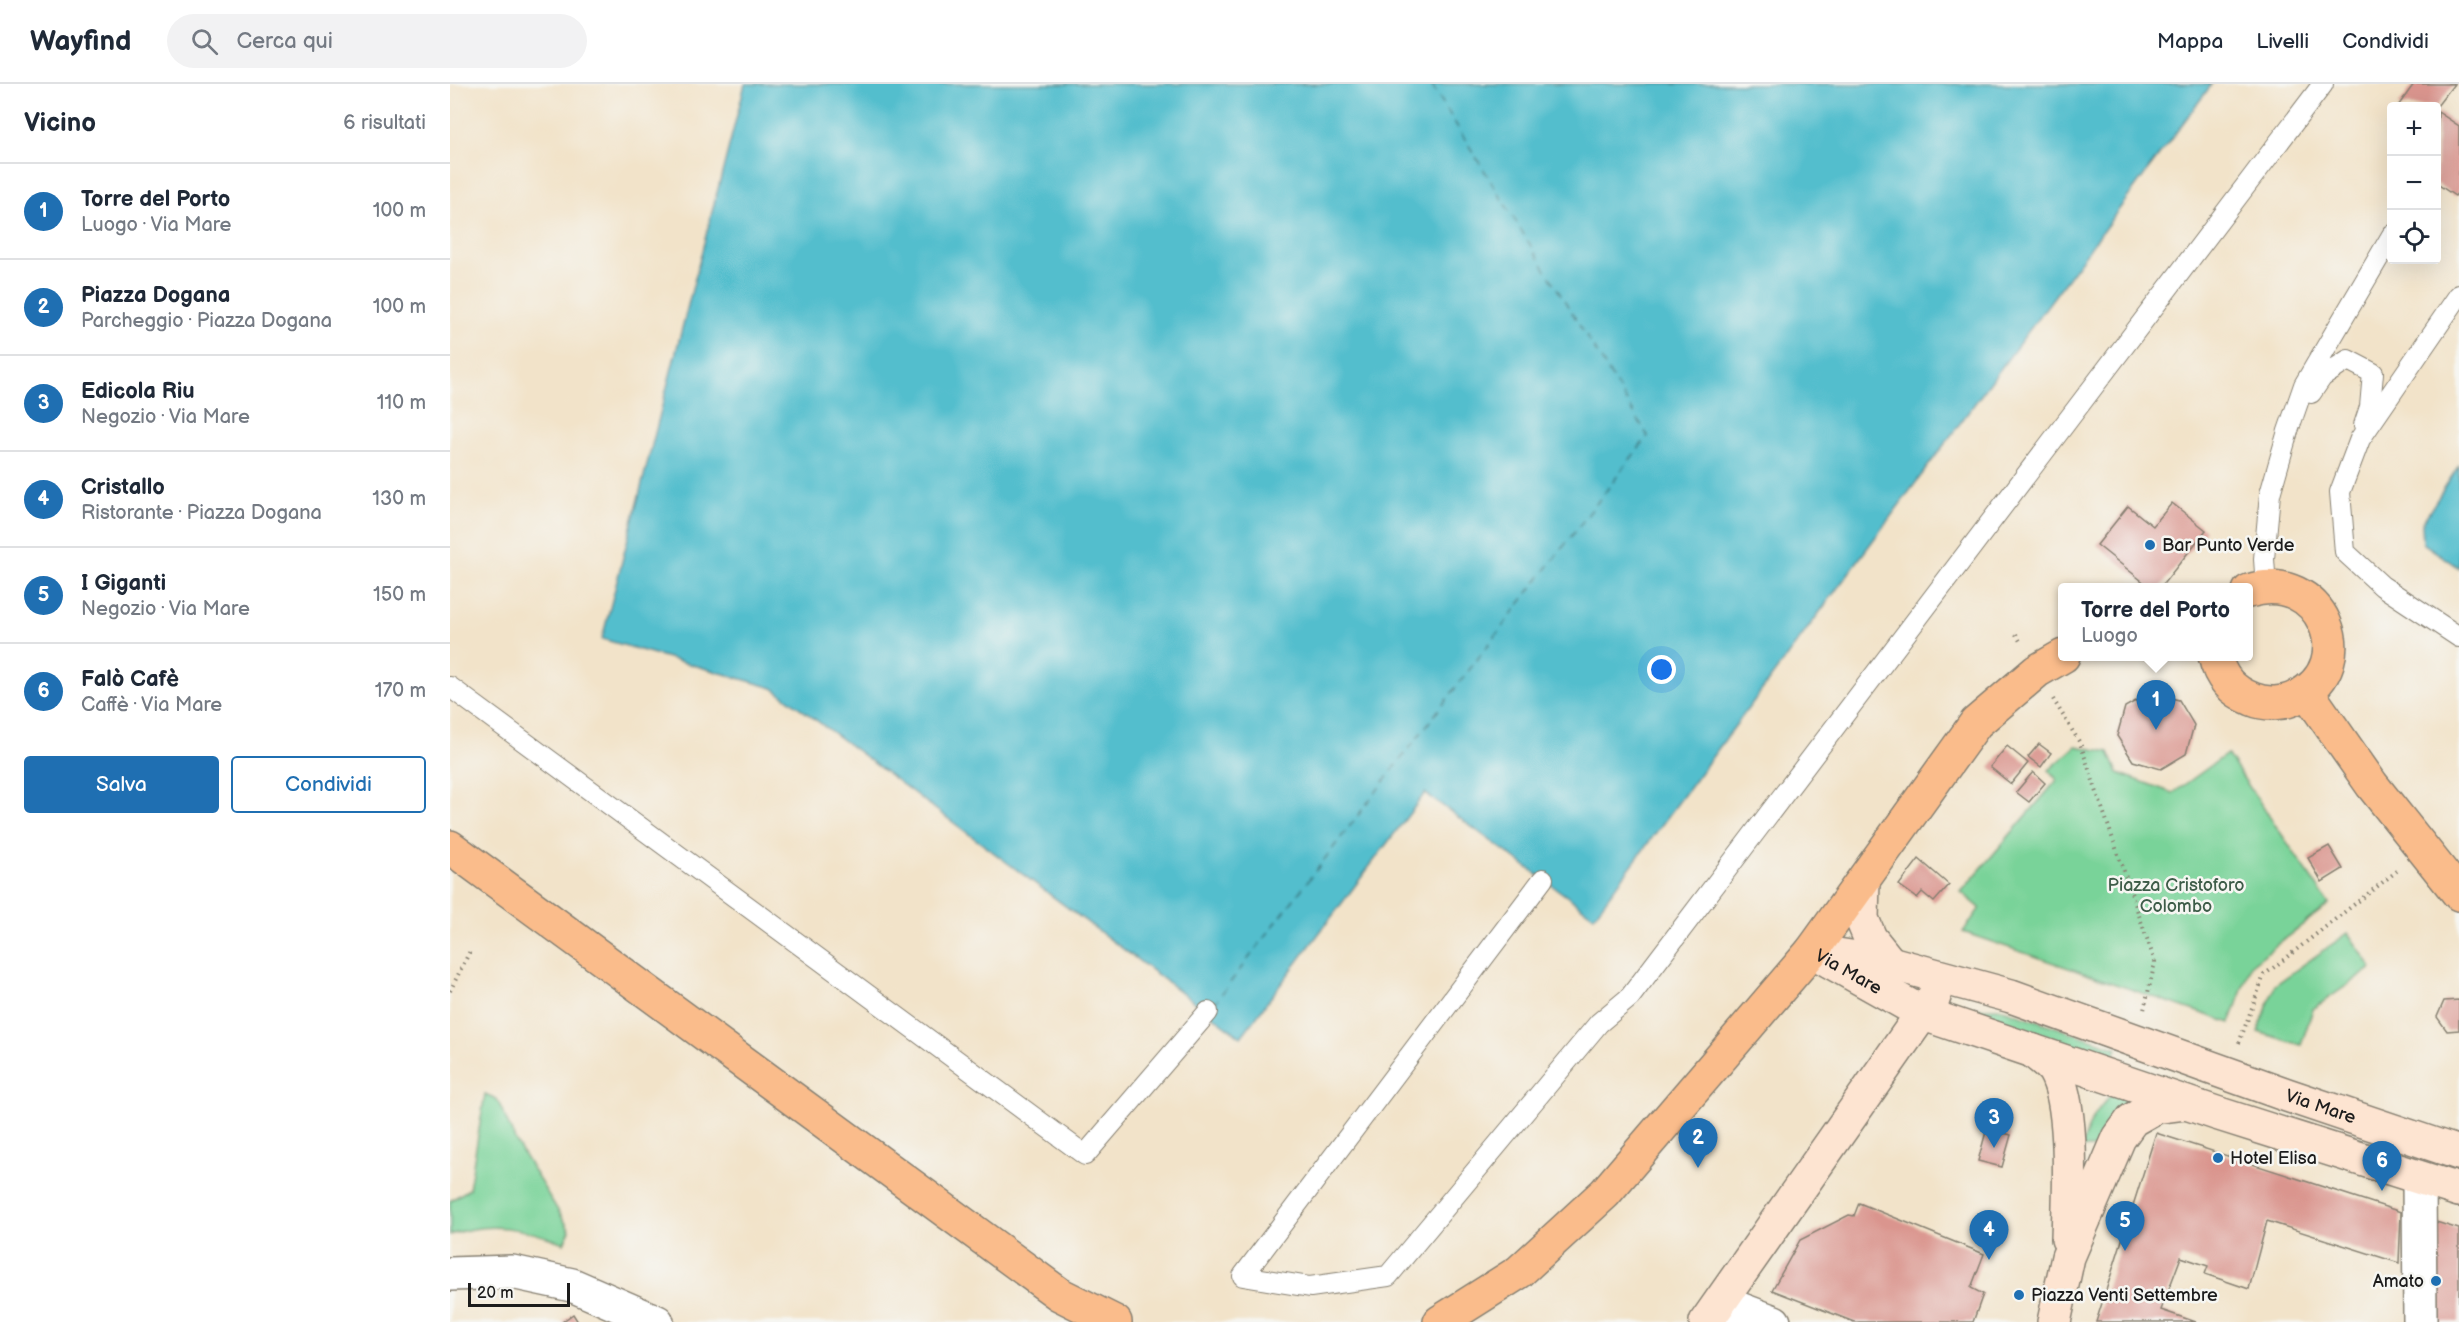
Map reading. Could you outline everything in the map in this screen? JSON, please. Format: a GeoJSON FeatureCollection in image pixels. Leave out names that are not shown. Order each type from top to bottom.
{"type":"FeatureCollection","features":[{"type":"Feature","properties":{"kind":"main road"},"geometry":{"type":"LineString","coordinates":[[2215,661],[2227,683],[2240,694],[2256,701],[2274,704],[2291,700],[2307,692],[2319,680],[2327,665],[2330,649],[2326,624],[2312,603],[2298,593],[2282,588],[2257,589]]}},
{"type":"Feature","properties":{"kind":"main road"},"geometry":{"type":"LineString","coordinates":[[1440,1322],[1519,1272],[1605,1193],[1812,951],[1976,723],[2037,671],[2058,659]]}},
{"type":"Feature","properties":{"kind":"main road"},"geometry":{"type":"LineString","coordinates":[[2307,692],[2372,785],[2459,894]]}},
{"type":"Feature","properties":{"kind":"main road"},"geometry":{"type":"LineString","coordinates":[[450,847],[1059,1294],[1115,1322]]}},
{"type":"Feature","properties":{"kind":"street"},"geometry":{"type":"LineString","coordinates":[[1863,881],[1862,919],[1870,938],[1890,963]]}},
{"type":"Feature","properties":{"kind":"street","name":"Via Mare"},"geometry":{"type":"LineString","coordinates":[[1812,951],[1890,963],[2011,996],[2459,1153]]}},
{"type":"Feature","properties":{"kind":"street","name":"Via Mare"},"geometry":{"type":"LineString","coordinates":[[1812,951],[1924,1014],[2186,1103],[2459,1190]]}},
{"type":"Feature","properties":{"kind":"street"},"geometry":{"type":"LineString","coordinates":[[1774,1322],[1713,1312],[1924,1014],[1946,978]]}},
{"type":"Feature","properties":{"kind":"street"},"geometry":{"type":"LineString","coordinates":[[2033,1051],[2054,1070],[2065,1103],[2070,1163],[2068,1257],[2054,1322]]}},
{"type":"Feature","properties":{"kind":"street"},"geometry":{"type":"LineString","coordinates":[[2070,1163],[2091,1089],[2106,1076],[2133,1059],[2167,1052]]}},
{"type":"Feature","properties":{"kind":"street"},"geometry":{"type":"LineString","coordinates":[[2068,1257],[2119,1138],[2132,1120],[2155,1107],[2186,1103]]}},
{"type":"Feature","properties":{"kind":"street"},"geometry":{"type":"LineString","coordinates":[[2419,1178],[2420,1322]]}},
{"type":"Feature","properties":{"kind":"street"},"geometry":{"type":"LineString","coordinates":[[450,1274],[512,1272],[572,1285],[657,1322]]}},
{"type":"Feature","properties":{"kind":"lane"},"geometry":{"type":"LineString","coordinates":[[1543,879],[1243,1276],[1310,1287],[1388,1276],[1599,1023],[1630,997],[2323,84]]}},
{"type":"Feature","properties":{"kind":"lane"},"geometry":{"type":"LineString","coordinates":[[2257,589],[2264,559],[2270,494],[2304,385],[2387,242]]}},
{"type":"Feature","properties":{"kind":"lane"},"geometry":{"type":"LineString","coordinates":[[2360,439],[2459,295]]}},
{"type":"Feature","properties":{"kind":"lane"},"geometry":{"type":"LineString","coordinates":[[2288,431],[2322,377],[2348,360],[2373,373],[2370,407],[2340,492],[2344,552],[2382,586],[2459,637]]}},
{"type":"Feature","properties":{"kind":"lane"},"geometry":{"type":"LineString","coordinates":[[450,687],[1085,1155],[1208,1012]]}},
{"type":"Feature","properties":{"kind":"path"},"geometry":{"type":"LineString","coordinates":[[2062,714],[2080,743],[2155,962],[2144,1011]]}},
{"type":"Feature","properties":{"kind":"path"},"geometry":{"type":"LineString","coordinates":[[2239,1043],[2264,975],[2424,851]]}},
{"type":"Feature","properties":{"kind":"path"},"geometry":{"type":"LineString","coordinates":[[450,991],[471,949]]}},
{"type":"Feature","properties":{"kind":"green space","name":"Piazza Cristoforo Colombo"},"geometry":{"type":"Polygon","coordinates":[[[2076,746],[2109,752],[2118,773],[2173,793],[2227,754],[2329,904],[2251,965],[2230,1023],[1963,932],[1980,908],[1961,892],[2057,780],[2049,770],[2076,746]]]}},
{"type":"Feature","properties":{"kind":"green space"},"geometry":{"type":"Polygon","coordinates":[[[2348,933],[2372,968],[2313,1009],[2301,1045],[2258,1032],[2275,985],[2348,933]]]}},
{"type":"Feature","properties":{"kind":"green space"},"geometry":{"type":"Polygon","coordinates":[[[1968,1008],[2000,1008],[2117,1048],[2113,1059],[2105,1061],[1964,1012],[1968,1008]]]}},
{"type":"Feature","properties":{"kind":"green space"},"geometry":{"type":"Polygon","coordinates":[[[485,1094],[497,1099],[517,1144],[570,1230],[564,1243],[522,1230],[494,1227],[465,1230],[450,1235],[450,1201],[469,1189],[485,1094]]]}},
{"type":"Feature","properties":{"kind":"green space"},"geometry":{"type":"Polygon","coordinates":[[[2130,1094],[2102,1131],[2095,1148],[2082,1148],[2092,1119],[2105,1101],[2111,1095],[2130,1094]]]}},
{"type":"Feature","properties":{"kind":"water"},"geometry":{"type":"Polygon","coordinates":[[[745,84],[2212,84],[1594,916],[1425,793],[1241,1037],[773,688],[602,639],[745,84]]]}},
{"type":"Feature","properties":{"kind":"water"},"geometry":{"type":"Polygon","coordinates":[[[2459,465],[2459,568],[2423,543],[2422,523],[2459,465]]]}},
{"type":"Feature","properties":{"kind":"building"},"geometry":{"type":"Polygon","coordinates":[[[2414,84],[2454,84],[2440,102],[2401,102],[2414,84]]]}},
{"type":"Feature","properties":{"kind":"building"},"geometry":{"type":"Polygon","coordinates":[[[2441,114],[2459,126],[2459,191],[2455,196],[2441,186],[2441,114]]]}},
{"type":"Feature","properties":{"kind":"building"},"geometry":{"type":"Polygon","coordinates":[[[2172,503],[2206,530],[2164,583],[2145,583],[2097,545],[2128,506],[2153,526],[2172,503]]]}},
{"type":"Feature","properties":{"kind":"building"},"geometry":{"type":"Polygon","coordinates":[[[2150,693],[2179,700],[2194,725],[2186,754],[2161,769],[2133,761],[2117,736],[2125,707],[2150,693]]]}},
{"type":"Feature","properties":{"kind":"building"},"geometry":{"type":"Polygon","coordinates":[[[2039,744],[2051,753],[2041,767],[2028,757],[2039,744]]]}},
{"type":"Feature","properties":{"kind":"building"},"geometry":{"type":"Polygon","coordinates":[[[2007,746],[2028,763],[2011,784],[1990,767],[2007,746]]]}},
{"type":"Feature","properties":{"kind":"building"},"geometry":{"type":"Polygon","coordinates":[[[2033,772],[2045,783],[2029,802],[2016,792],[2033,772]]]}},
{"type":"Feature","properties":{"kind":"building"},"geometry":{"type":"Polygon","coordinates":[[[2329,846],[2343,869],[2322,882],[2308,858],[2329,846]]]}},
{"type":"Feature","properties":{"kind":"building"},"geometry":{"type":"Polygon","coordinates":[[[1919,859],[1949,885],[1934,902],[1922,892],[1917,898],[1899,885],[1919,859]]]}},
{"type":"Feature","properties":{"kind":"building"},"geometry":{"type":"Polygon","coordinates":[[[2459,1000],[2459,1030],[2447,1031],[2437,1017],[2444,1001],[2459,1000]]]}},
{"type":"Feature","properties":{"kind":"building"},"geometry":{"type":"Polygon","coordinates":[[[1987,1128],[2011,1135],[2002,1167],[1978,1161],[1987,1128]]]}},
{"type":"Feature","properties":{"kind":"building"},"geometry":{"type":"Polygon","coordinates":[[[2156,1133],[2401,1212],[2399,1263],[2267,1221],[2249,1289],[2205,1274],[2208,1266],[2181,1257],[2161,1310],[2196,1322],[2096,1322],[2156,1133]]]}},
{"type":"Feature","properties":{"kind":"building"},"geometry":{"type":"Polygon","coordinates":[[[1859,1203],[1984,1254],[1971,1288],[1983,1294],[1973,1322],[1854,1322],[1772,1290],[1800,1240],[1849,1215],[1854,1216],[1859,1203]]]}},
{"type":"Feature","properties":{"kind":"building"},"geometry":{"type":"Polygon","coordinates":[[[2436,1222],[2459,1229],[2459,1322],[2437,1322],[2436,1222]]]}},
{"type":"Feature","properties":{"kind":"building"},"geometry":{"type":"Polygon","coordinates":[[[573,1314],[578,1322],[562,1322],[573,1314]]]}},
{"type":"Feature","properties":{"kind":"ferry route"},"geometry":{"type":"LineString","coordinates":[[1213,1005],[1648,436],[1431,84]]}},
{"type":"Feature","properties":{"kind":"place","name":"Bar Punto Verde"},"geometry":{"type":"Point","coordinates":[2150,545]}},
{"type":"Feature","properties":{"kind":"place","name":"Torre del Porto"},"geometry":{"type":"Point","coordinates":[2156,730]}},
{"type":"Feature","properties":{"kind":"place","name":"Edicola Riu"},"geometry":{"type":"Point","coordinates":[1994,1148]}},
{"type":"Feature","properties":{"kind":"place","name":"Hotel Elisa"},"geometry":{"type":"Point","coordinates":[2218,1158]}},
{"type":"Feature","properties":{"kind":"place","name":"Piazza Dogana"},"geometry":{"type":"Point","coordinates":[1698,1168]}},
{"type":"Feature","properties":{"kind":"place","name":"Falò Cafè"},"geometry":{"type":"Point","coordinates":[2382,1191]}},
{"type":"Feature","properties":{"kind":"place","name":"I Giganti"},"geometry":{"type":"Point","coordinates":[2125,1251]}},
{"type":"Feature","properties":{"kind":"place","name":"Cristallo"},"geometry":{"type":"Point","coordinates":[1989,1260]}},
{"type":"Feature","properties":{"kind":"place","name":"Amato"},"geometry":{"type":"Point","coordinates":[2436,1281]}},
{"type":"Feature","properties":{"kind":"place","name":"Piazza Venti Settembre"},"geometry":{"type":"Point","coordinates":[2019,1295]}}]}
